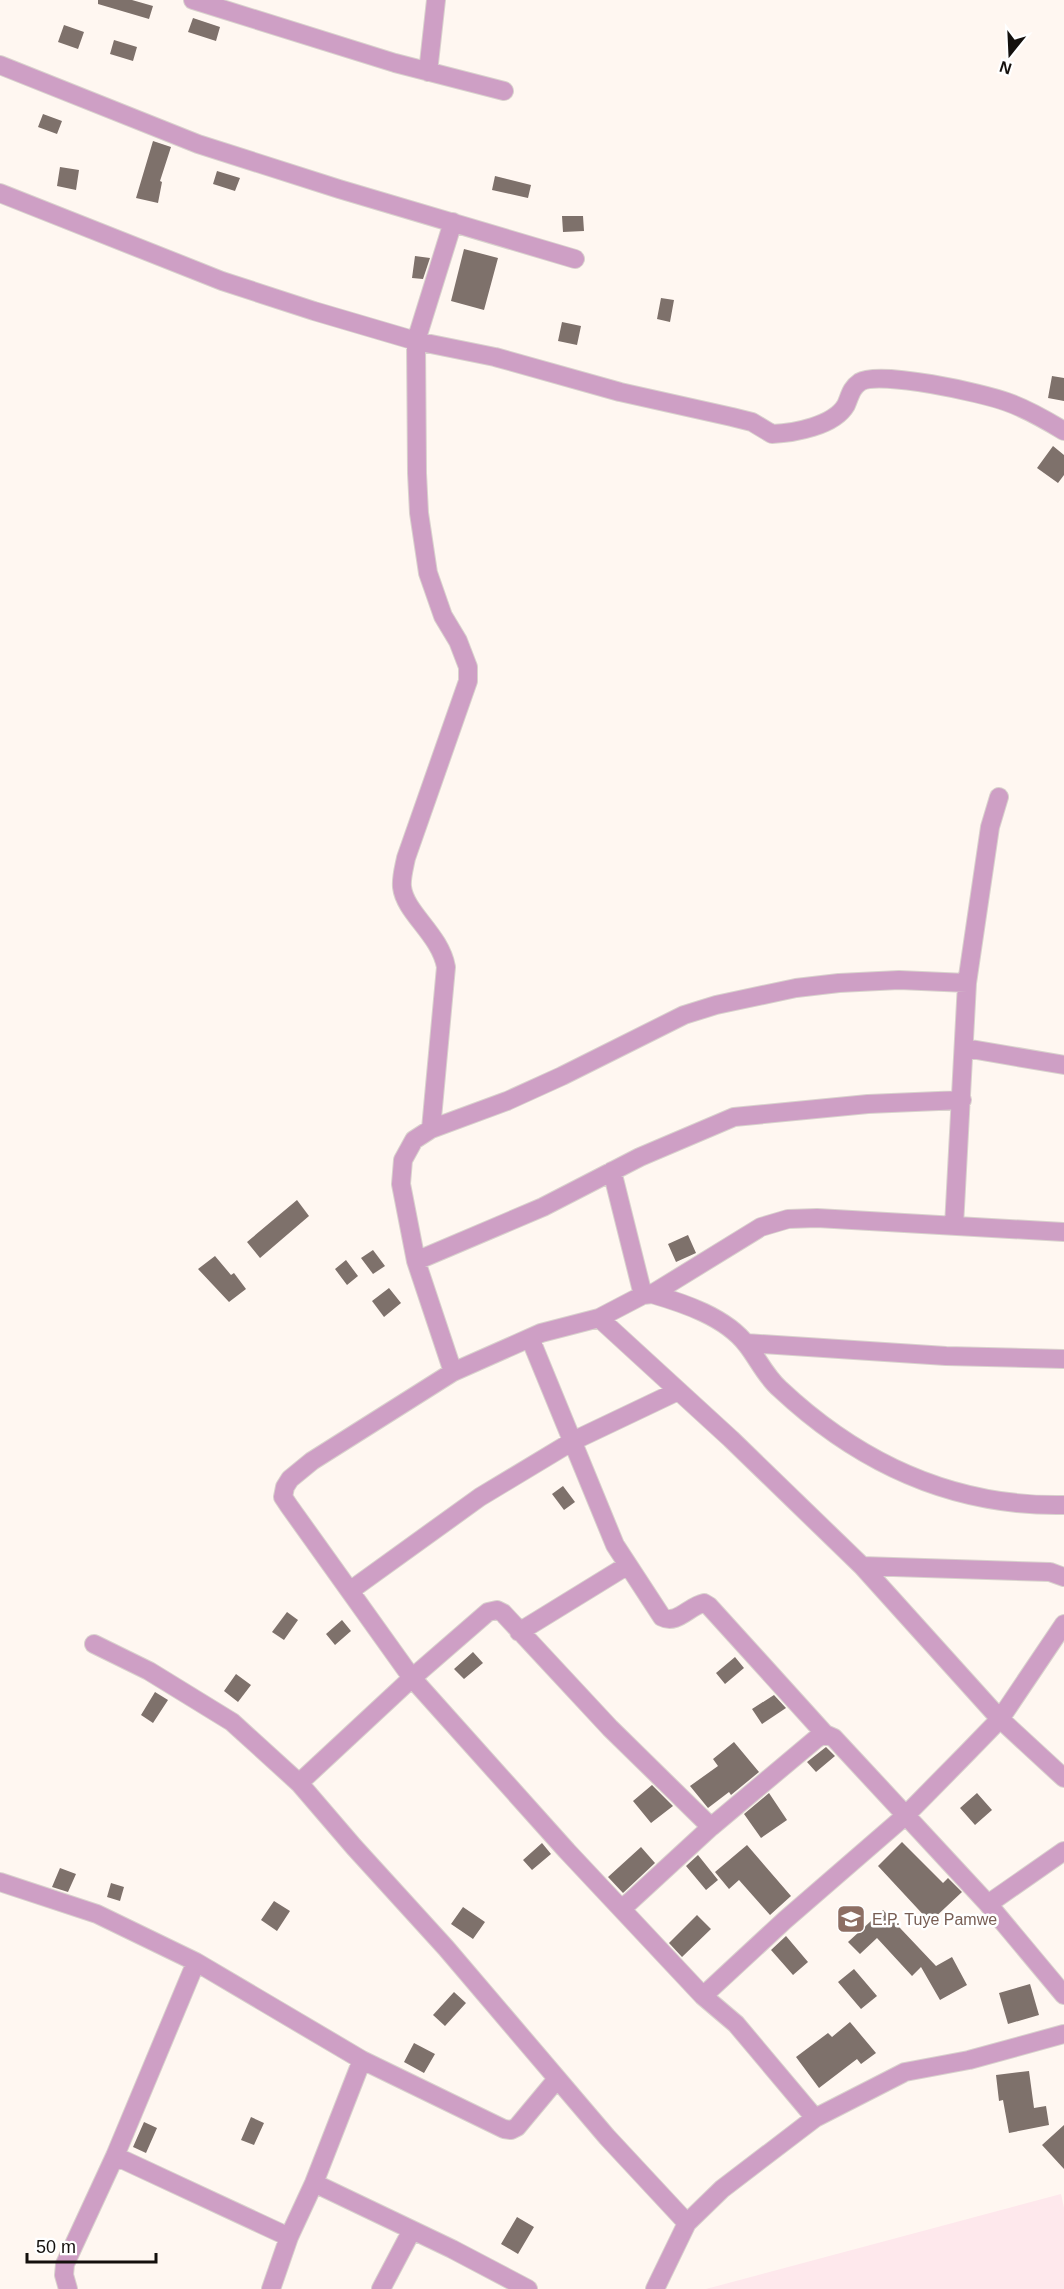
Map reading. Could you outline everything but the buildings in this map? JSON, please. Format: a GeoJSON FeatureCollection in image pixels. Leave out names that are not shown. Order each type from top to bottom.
{"type":"FeatureCollection","features":[{"type":"Feature","properties":{"kind":"street"},"geometry":{"type":"LineString","coordinates":[[193,0],[428,72],[504,91]]}},
{"type":"Feature","properties":{"kind":"street"},"geometry":{"type":"LineString","coordinates":[[428,72],[436,0]]}},
{"type":"Feature","properties":{"kind":"street"},"geometry":{"type":"LineString","coordinates":[[0,65],[198,144],[575,259]]}},
{"type":"Feature","properties":{"kind":"street"},"geometry":{"type":"LineString","coordinates":[[0,194],[222,281],[416,341],[495,357],[620,392],[752,422],[772,434],[828,421],[846,405],[850,391],[860,382],[880,378],[977,393],[1009,402],[1064,431]]}},
{"type":"Feature","properties":{"kind":"street"},"geometry":{"type":"LineString","coordinates":[[430,1129],[446,967],[443,951],[402,890],[402,879],[406,858],[465,695],[468,674],[458,641],[434,595],[423,548],[417,473],[416,341],[453,222]]}},
{"type":"Feature","properties":{"kind":"street"},"geometry":{"type":"LineString","coordinates":[[954,1226],[967,983],[990,827],[999,796]]}},
{"type":"Feature","properties":{"kind":"street"},"geometry":{"type":"LineString","coordinates":[[453,1372],[416,1261],[402,1184],[403,1160],[414,1140],[430,1129],[507,1101],[684,1015],[716,1005],[796,988],[839,983],[899,980],[967,983]]}},
{"type":"Feature","properties":{"kind":"street"},"geometry":{"type":"LineString","coordinates":[[965,1048],[1064,1065]]}},
{"type":"Feature","properties":{"kind":"street"},"geometry":{"type":"LineString","coordinates":[[416,1261],[543,1207],[612,1171],[734,1117],[868,1104],[962,1100]]}},
{"type":"Feature","properties":{"kind":"street"},"geometry":{"type":"LineString","coordinates":[[612,1171],[647,1294]]}},
{"type":"Feature","properties":{"kind":"street"},"geometry":{"type":"LineString","coordinates":[[815,2118],[736,2024],[703,1996],[520,1800],[412,1678],[283,1497],[285,1487],[290,1479],[312,1461],[453,1372],[530,1338],[599,1318],[647,1294],[761,1227],[788,1220],[817,1218],[1064,1232]]}},
{"type":"Feature","properties":{"kind":"street"},"geometry":{"type":"LineString","coordinates":[[647,1294],[681,1303],[712,1318],[746,1342],[777,1387],[812,1418],[879,1463],[915,1479],[1000,1502],[1064,1505]]}},
{"type":"Feature","properties":{"kind":"street"},"geometry":{"type":"LineString","coordinates":[[599,1318],[862,1566],[1000,1719],[1064,1778]]}},
{"type":"Feature","properties":{"kind":"street"},"geometry":{"type":"LineString","coordinates":[[530,1338],[615,1545],[662,1617],[669,1620],[696,1604],[704,1602],[709,1606],[825,1734],[834,1738],[988,1904],[1064,1995]]}},
{"type":"Feature","properties":{"kind":"street"},"geometry":{"type":"LineString","coordinates":[[746,1342],[946,1356],[1064,1359]]}},
{"type":"Feature","properties":{"kind":"street"},"geometry":{"type":"LineString","coordinates":[[351,1590],[480,1497],[573,1441],[678,1391]]}},
{"type":"Feature","properties":{"kind":"street"},"geometry":{"type":"LineString","coordinates":[[519,1632],[628,1565]]}},
{"type":"Feature","properties":{"kind":"street"},"geometry":{"type":"LineString","coordinates":[[862,1566],[1050,1572],[1064,1577]]}},
{"type":"Feature","properties":{"kind":"street"},"geometry":{"type":"LineString","coordinates":[[299,1783],[412,1678],[488,1612],[496,1610],[503,1613],[610,1728],[711,1827]]}},
{"type":"Feature","properties":{"kind":"street"},"geometry":{"type":"LineString","coordinates":[[703,1996],[785,1920],[905,1816],[1000,1719],[1064,1624]]}},
{"type":"Feature","properties":{"kind":"street"},"geometry":{"type":"LineString","coordinates":[[94,1644],[149,1671],[223,1716],[299,1783],[446,1948],[557,2079],[687,2223]]}},
{"type":"Feature","properties":{"kind":"street"},"geometry":{"type":"LineString","coordinates":[[623,1908],[711,1827],[816,1739],[825,1734]]}},
{"type":"Feature","properties":{"kind":"street"},"geometry":{"type":"LineString","coordinates":[[988,1904],[1064,1851]]}},
{"type":"Feature","properties":{"kind":"street"},"geometry":{"type":"LineString","coordinates":[[0,1882],[97,1914],[196,1962],[362,2060],[504,2129],[511,2130],[557,2079]]}},
{"type":"Feature","properties":{"kind":"street"},"geometry":{"type":"LineString","coordinates":[[68,2289],[64,2275],[65,2264],[115,2156],[196,1962]]}},
{"type":"Feature","properties":{"kind":"street"},"geometry":{"type":"LineString","coordinates":[[655,2289],[687,2223],[722,2189],[815,2118],[905,2073],[969,2060],[1064,2034]]}},
{"type":"Feature","properties":{"kind":"street"},"geometry":{"type":"LineString","coordinates":[[271,2289],[289,2237],[314,2183],[362,2060]]}},
{"type":"Feature","properties":{"kind":"street"},"geometry":{"type":"LineString","coordinates":[[115,2156],[289,2237]]}},
{"type":"Feature","properties":{"kind":"street"},"geometry":{"type":"LineString","coordinates":[[314,2183],[411,2232],[452,2249],[528,2289]]}},
{"type":"Feature","properties":{"kind":"street"},"geometry":{"type":"LineString","coordinates":[[381,2289],[411,2232]]}},
{"type":"Feature","properties":{"kind":"shaded area"},"geometry":{"type":"Polygon","coordinates":[[[1061,2194],[1064,2208],[1064,2289],[706,2289],[1061,2194]]]}},
{"type":"Feature","properties":{"kind":"place","name":"E.P. Tuye Pamwe"},"geometry":{"type":"Point","coordinates":[851,1919]}}]}
